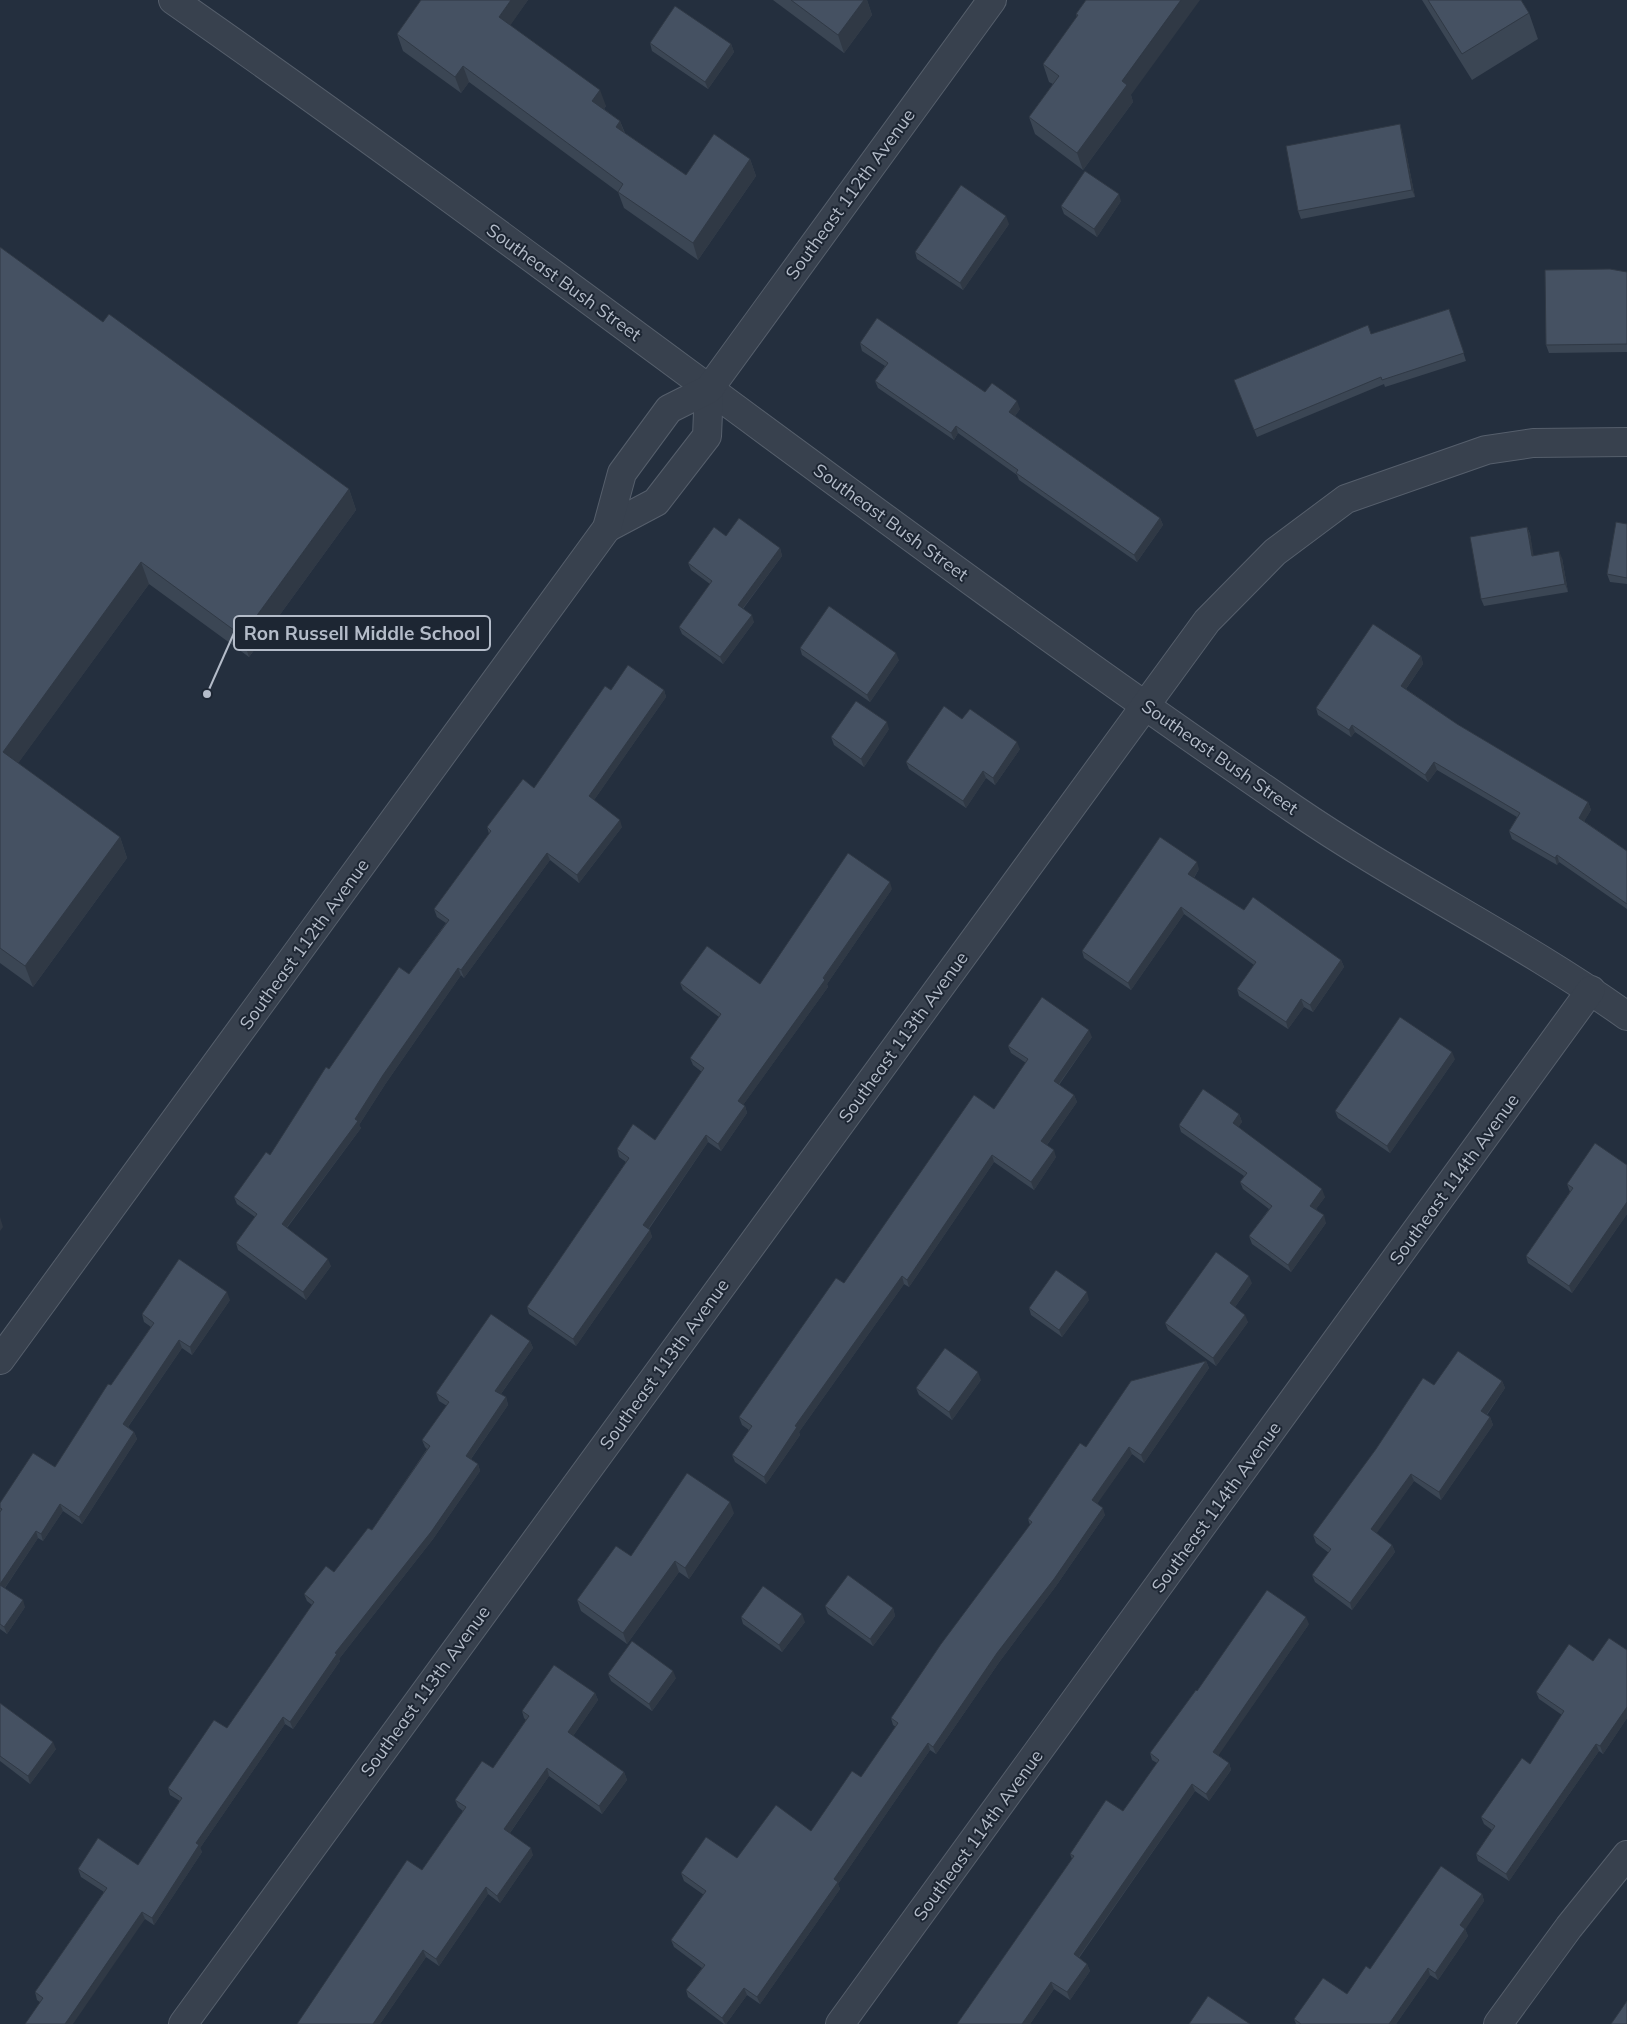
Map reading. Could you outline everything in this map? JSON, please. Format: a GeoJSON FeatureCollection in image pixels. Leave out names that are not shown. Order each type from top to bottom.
{"type":"FeatureCollection","features":[{"type":"Feature","properties":{"kind":"street","name":"Southeast Bush Street"},"geometry":{"type":"LineString","coordinates":[[173,0],[324,106],[709,389],[1297,812],[1591,990],[1627,1016]]}},
{"type":"Feature","properties":{"kind":"street","name":"Southeast 112th Avenue"},"geometry":{"type":"LineString","coordinates":[[0,1360],[607,528],[622,473],[669,409],[709,389],[992,0]]}},
{"type":"Feature","properties":{"kind":"street","name":"Southeast 112th Avenue"},"geometry":{"type":"LineString","coordinates":[[607,528],[656,502],[707,436],[709,389]]}},
{"type":"Feature","properties":{"kind":"street","name":"Southeast 113th Avenue"},"geometry":{"type":"LineString","coordinates":[[183,2024],[1207,621],[1275,552],[1346,499],[1486,450],[1533,443],[1627,442]]}},
{"type":"Feature","properties":{"kind":"street","name":"Southeast 114th Avenue"},"geometry":{"type":"LineString","coordinates":[[840,2024],[1591,990]]}},
{"type":"Feature","properties":{"kind":"street"},"geometry":{"type":"LineString","coordinates":[[1498,2024],[1569,1927],[1627,1854]]}},
{"type":"Feature","properties":{"kind":"building"},"geometry":{"type":"Polygon","coordinates":[[[421,0],[511,0],[499,17],[600,90],[592,101],[620,121],[616,127],[686,175],[714,134],[750,159],[693,243],[618,192],[623,184],[463,66],[455,77],[397,34],[421,0]]]}},
{"type":"Feature","properties":{"kind":"building"},"geometry":{"type":"Polygon","coordinates":[[[791,0],[864,0],[838,35],[791,0]]]}},
{"type":"Feature","properties":{"kind":"building"},"geometry":{"type":"Polygon","coordinates":[[[1086,0],[1181,0],[1122,81],[1127,85],[1077,153],[1029,117],[1059,76],[1043,64],[1078,15],[1076,14],[1086,0]]]}},
{"type":"Feature","properties":{"kind":"building"},"geometry":{"type":"Polygon","coordinates":[[[1428,0],[1521,0],[1529,13],[1462,54],[1428,0]]]}},
{"type":"Feature","properties":{"kind":"building"},"geometry":{"type":"Polygon","coordinates":[[[675,6],[731,44],[705,82],[650,43],[675,6]]]}},
{"type":"Feature","properties":{"kind":"building"},"geometry":{"type":"Polygon","coordinates":[[[1400,124],[1412,190],[1298,211],[1286,146],[1400,124]]]}},
{"type":"Feature","properties":{"kind":"building"},"geometry":{"type":"Polygon","coordinates":[[[1085,171],[1119,194],[1094,229],[1061,206],[1085,171]]]}},
{"type":"Feature","properties":{"kind":"building"},"geometry":{"type":"Polygon","coordinates":[[[961,185],[1006,216],[960,283],[915,252],[961,185]]]}},
{"type":"Feature","properties":{"kind":"building"},"geometry":{"type":"Polygon","coordinates":[[[0,247],[103,322],[109,314],[349,489],[242,636],[141,562],[3,752],[120,837],[25,966],[0,948],[0,247]]]}},
{"type":"Feature","properties":{"kind":"building"},"geometry":{"type":"Polygon","coordinates":[[[1610,269],[1627,272],[1627,344],[1546,345],[1545,270],[1610,269]]]}},
{"type":"Feature","properties":{"kind":"building"},"geometry":{"type":"Polygon","coordinates":[[[1449,309],[1464,353],[1382,380],[1381,377],[1254,430],[1234,380],[1368,325],[1371,334],[1449,309]]]}},
{"type":"Feature","properties":{"kind":"building"},"geometry":{"type":"Polygon","coordinates":[[[877,318],[985,392],[992,383],[1017,401],[1009,412],[1160,518],[1134,555],[1016,473],[1018,470],[956,426],[951,433],[875,381],[888,363],[860,343],[877,318]]]}},
{"type":"Feature","properties":{"kind":"building"},"geometry":{"type":"Polygon","coordinates":[[[739,518],[780,548],[738,605],[752,615],[720,657],[679,627],[712,581],[688,563],[714,527],[726,536],[739,518]]]}},
{"type":"Feature","properties":{"kind":"building"},"geometry":{"type":"Polygon","coordinates":[[[1616,522],[1627,524],[1627,578],[1607,574],[1616,522]]]}},
{"type":"Feature","properties":{"kind":"building"},"geometry":{"type":"Polygon","coordinates":[[[1527,527],[1532,556],[1559,551],[1565,584],[1481,599],[1470,537],[1527,527]]]}},
{"type":"Feature","properties":{"kind":"building"},"geometry":{"type":"Polygon","coordinates":[[[829,606],[896,653],[867,695],[800,648],[829,606]]]}},
{"type":"Feature","properties":{"kind":"building"},"geometry":{"type":"Polygon","coordinates":[[[1373,624],[1421,656],[1401,686],[1457,724],[1588,802],[1579,818],[1627,851],[1627,904],[1557,855],[1555,858],[1509,831],[1520,813],[1434,762],[1425,775],[1352,725],[1349,730],[1316,708],[1373,624]]]}},
{"type":"Feature","properties":{"kind":"building"},"geometry":{"type":"Polygon","coordinates":[[[628,665],[664,690],[589,796],[620,820],[577,875],[547,853],[461,970],[458,968],[383,1075],[355,1119],[358,1121],[282,1224],[328,1259],[303,1292],[236,1243],[257,1214],[234,1197],[266,1152],[270,1155],[326,1067],[329,1069],[399,967],[409,974],[449,920],[434,909],[491,831],[487,827],[523,779],[534,788],[605,686],[611,690],[628,665]]]}},
{"type":"Feature","properties":{"kind":"building"},"geometry":{"type":"Polygon","coordinates":[[[856,701],[887,722],[861,759],[831,737],[856,701]]]}},
{"type":"Feature","properties":{"kind":"building"},"geometry":{"type":"Polygon","coordinates":[[[944,706],[962,719],[970,709],[1017,742],[993,778],[983,771],[963,801],[906,762],[944,706]]]}},
{"type":"Feature","properties":{"kind":"building"},"geometry":{"type":"Polygon","coordinates":[[[1160,837],[1197,862],[1188,874],[1244,910],[1253,897],[1341,960],[1310,1005],[1301,999],[1286,1022],[1237,989],[1256,962],[1181,907],[1128,983],[1082,951],[1160,837]]]}},
{"type":"Feature","properties":{"kind":"building"},"geometry":{"type":"Polygon","coordinates":[[[848,853],[890,882],[823,978],[825,980],[738,1101],[745,1106],[718,1144],[706,1135],[643,1225],[650,1230],[573,1339],[527,1307],[629,1158],[617,1149],[633,1124],[655,1140],[704,1068],[690,1058],[721,1014],[680,983],[707,946],[760,984],[848,853]]]}},
{"type":"Feature","properties":{"kind":"building"},"geometry":{"type":"Polygon","coordinates":[[[1042,997],[1089,1030],[1054,1081],[1074,1095],[1041,1141],[1054,1150],[1031,1182],[992,1155],[907,1280],[902,1276],[795,1426],[797,1427],[764,1477],[732,1455],[752,1426],[739,1417],[836,1278],[844,1283],[974,1095],[994,1109],[1028,1059],[1008,1046],[1042,997]]]}},
{"type":"Feature","properties":{"kind":"building"},"geometry":{"type":"Polygon","coordinates":[[[1400,1017],[1452,1052],[1387,1146],[1335,1111],[1400,1017]]]}},
{"type":"Feature","properties":{"kind":"building"},"geometry":{"type":"Polygon","coordinates":[[[1203,1089],[1239,1114],[1233,1123],[1322,1189],[1310,1206],[1324,1215],[1288,1265],[1249,1236],[1272,1206],[1240,1182],[1247,1173],[1179,1125],[1203,1089]]]}},
{"type":"Feature","properties":{"kind":"building"},"geometry":{"type":"Polygon","coordinates":[[[1595,1143],[1627,1165],[1627,1202],[1569,1286],[1526,1256],[1573,1188],[1567,1184],[1595,1143]]]}},
{"type":"Feature","properties":{"kind":"building"},"geometry":{"type":"Polygon","coordinates":[[[1216,1252],[1249,1276],[1230,1303],[1245,1315],[1213,1358],[1165,1323],[1216,1252]]]}},
{"type":"Feature","properties":{"kind":"building"},"geometry":{"type":"Polygon","coordinates":[[[179,1259],[227,1292],[190,1347],[179,1340],[123,1424],[134,1432],[79,1517],[60,1504],[41,1534],[36,1531],[0,1584],[0,1512],[2,1509],[0,1508],[0,1503],[33,1453],[55,1467],[108,1384],[111,1385],[154,1323],[142,1314],[179,1259]]]}},
{"type":"Feature","properties":{"kind":"building"},"geometry":{"type":"Polygon","coordinates":[[[1056,1270],[1087,1292],[1059,1330],[1029,1308],[1056,1270]]]}},
{"type":"Feature","properties":{"kind":"building"},"geometry":{"type":"Polygon","coordinates":[[[491,1314],[530,1341],[495,1391],[506,1397],[466,1456],[478,1464],[431,1532],[335,1653],[337,1654],[290,1722],[283,1717],[196,1843],[199,1845],[152,1918],[142,1912],[65,2024],[25,2024],[43,1998],[35,1992],[107,1888],[78,1869],[98,1838],[138,1865],[182,1798],[168,1788],[214,1720],[227,1728],[314,1602],[304,1594],[326,1566],[334,1572],[368,1528],[372,1530],[430,1446],[422,1440],[449,1402],[436,1393],[491,1314]]]}},
{"type":"Feature","properties":{"kind":"building"},"geometry":{"type":"Polygon","coordinates":[[[945,1348],[978,1372],[949,1412],[916,1388],[945,1348]]]}},
{"type":"Feature","properties":{"kind":"building"},"geometry":{"type":"Polygon","coordinates":[[[1458,1351],[1502,1381],[1481,1411],[1490,1417],[1439,1492],[1411,1474],[1371,1529],[1392,1545],[1350,1603],[1312,1575],[1331,1549],[1313,1535],[1376,1449],[1423,1378],[1434,1385],[1458,1351]]]}},
{"type":"Feature","properties":{"kind":"building"},"geometry":{"type":"Polygon","coordinates":[[[1206,1361],[1141,1455],[1129,1447],[1092,1500],[1103,1508],[1054,1579],[997,1653],[933,1747],[928,1743],[834,1879],[838,1882],[757,1997],[744,1988],[722,2018],[686,1990],[705,1965],[671,1940],[706,1891],[681,1873],[706,1837],[737,1858],[776,1805],[811,1831],[852,1771],[861,1777],[898,1723],[891,1718],[941,1644],[1032,1522],[1028,1519],[1080,1443],[1086,1447],[1131,1381],[1206,1361]]]}},
{"type":"Feature","properties":{"kind":"building"},"geometry":{"type":"Polygon","coordinates":[[[687,1473],[730,1502],[685,1568],[675,1561],[623,1633],[577,1600],[616,1546],[631,1556],[687,1473]]]}},
{"type":"Feature","properties":{"kind":"building"},"geometry":{"type":"Polygon","coordinates":[[[848,1575],[893,1608],[870,1639],[825,1606],[848,1575]]]}},
{"type":"Feature","properties":{"kind":"building"},"geometry":{"type":"Polygon","coordinates":[[[0,1585],[23,1600],[4,1627],[0,1624],[0,1585]]]}},
{"type":"Feature","properties":{"kind":"building"},"geometry":{"type":"Polygon","coordinates":[[[763,1586],[802,1614],[779,1645],[741,1617],[763,1586]]]}},
{"type":"Feature","properties":{"kind":"building"},"geometry":{"type":"Polygon","coordinates":[[[1267,1590],[1306,1617],[1213,1752],[1229,1763],[1206,1794],[1192,1784],[1074,1954],[1087,1964],[1067,1992],[1051,1982],[1022,2024],[957,2024],[1074,1856],[1070,1854],[1106,1800],[1123,1811],[1159,1760],[1150,1753],[1197,1691],[1267,1590]]]}},
{"type":"Feature","properties":{"kind":"building"},"geometry":{"type":"Polygon","coordinates":[[[1609,1638],[1627,1650],[1627,1707],[1600,1746],[1596,1744],[1506,1874],[1476,1854],[1495,1826],[1481,1817],[1522,1758],[1530,1764],[1564,1711],[1536,1692],[1569,1644],[1593,1661],[1609,1638]]]}},
{"type":"Feature","properties":{"kind":"building"},"geometry":{"type":"Polygon","coordinates":[[[632,1641],[673,1671],[649,1704],[608,1674],[632,1641]]]}},
{"type":"Feature","properties":{"kind":"building"},"geometry":{"type":"Polygon","coordinates":[[[554,1665],[595,1693],[568,1732],[624,1772],[599,1806],[547,1768],[504,1829],[531,1848],[497,1896],[486,1887],[436,1959],[423,1950],[373,2024],[297,2024],[407,1860],[422,1870],[466,1807],[455,1800],[482,1761],[493,1768],[529,1716],[522,1711],[554,1665]]]}},
{"type":"Feature","properties":{"kind":"building"},"geometry":{"type":"Polygon","coordinates":[[[0,1703],[53,1742],[28,1776],[0,1756],[0,1703]]]}},
{"type":"Feature","properties":{"kind":"building"},"geometry":{"type":"Polygon","coordinates":[[[1441,1866],[1482,1894],[1460,1925],[1465,1929],[1435,1973],[1428,1968],[1389,2024],[1301,2024],[1294,2019],[1323,1978],[1347,1994],[1366,1966],[1370,1969],[1441,1866]]]}},
{"type":"Feature","properties":{"kind":"building"},"geometry":{"type":"Polygon","coordinates":[[[1208,1996],[1250,2024],[1189,2024],[1208,1996]]]}},
{"type":"Feature","properties":{"kind":"building"},"geometry":{"type":"Polygon","coordinates":[[[1627,2001],[1627,2024],[1611,2024],[1627,2001]]]}},
{"type":"Feature","properties":{"kind":"place","name":"Ron Russell Middle School"},"geometry":{"type":"Point","coordinates":[207,694]}}]}
